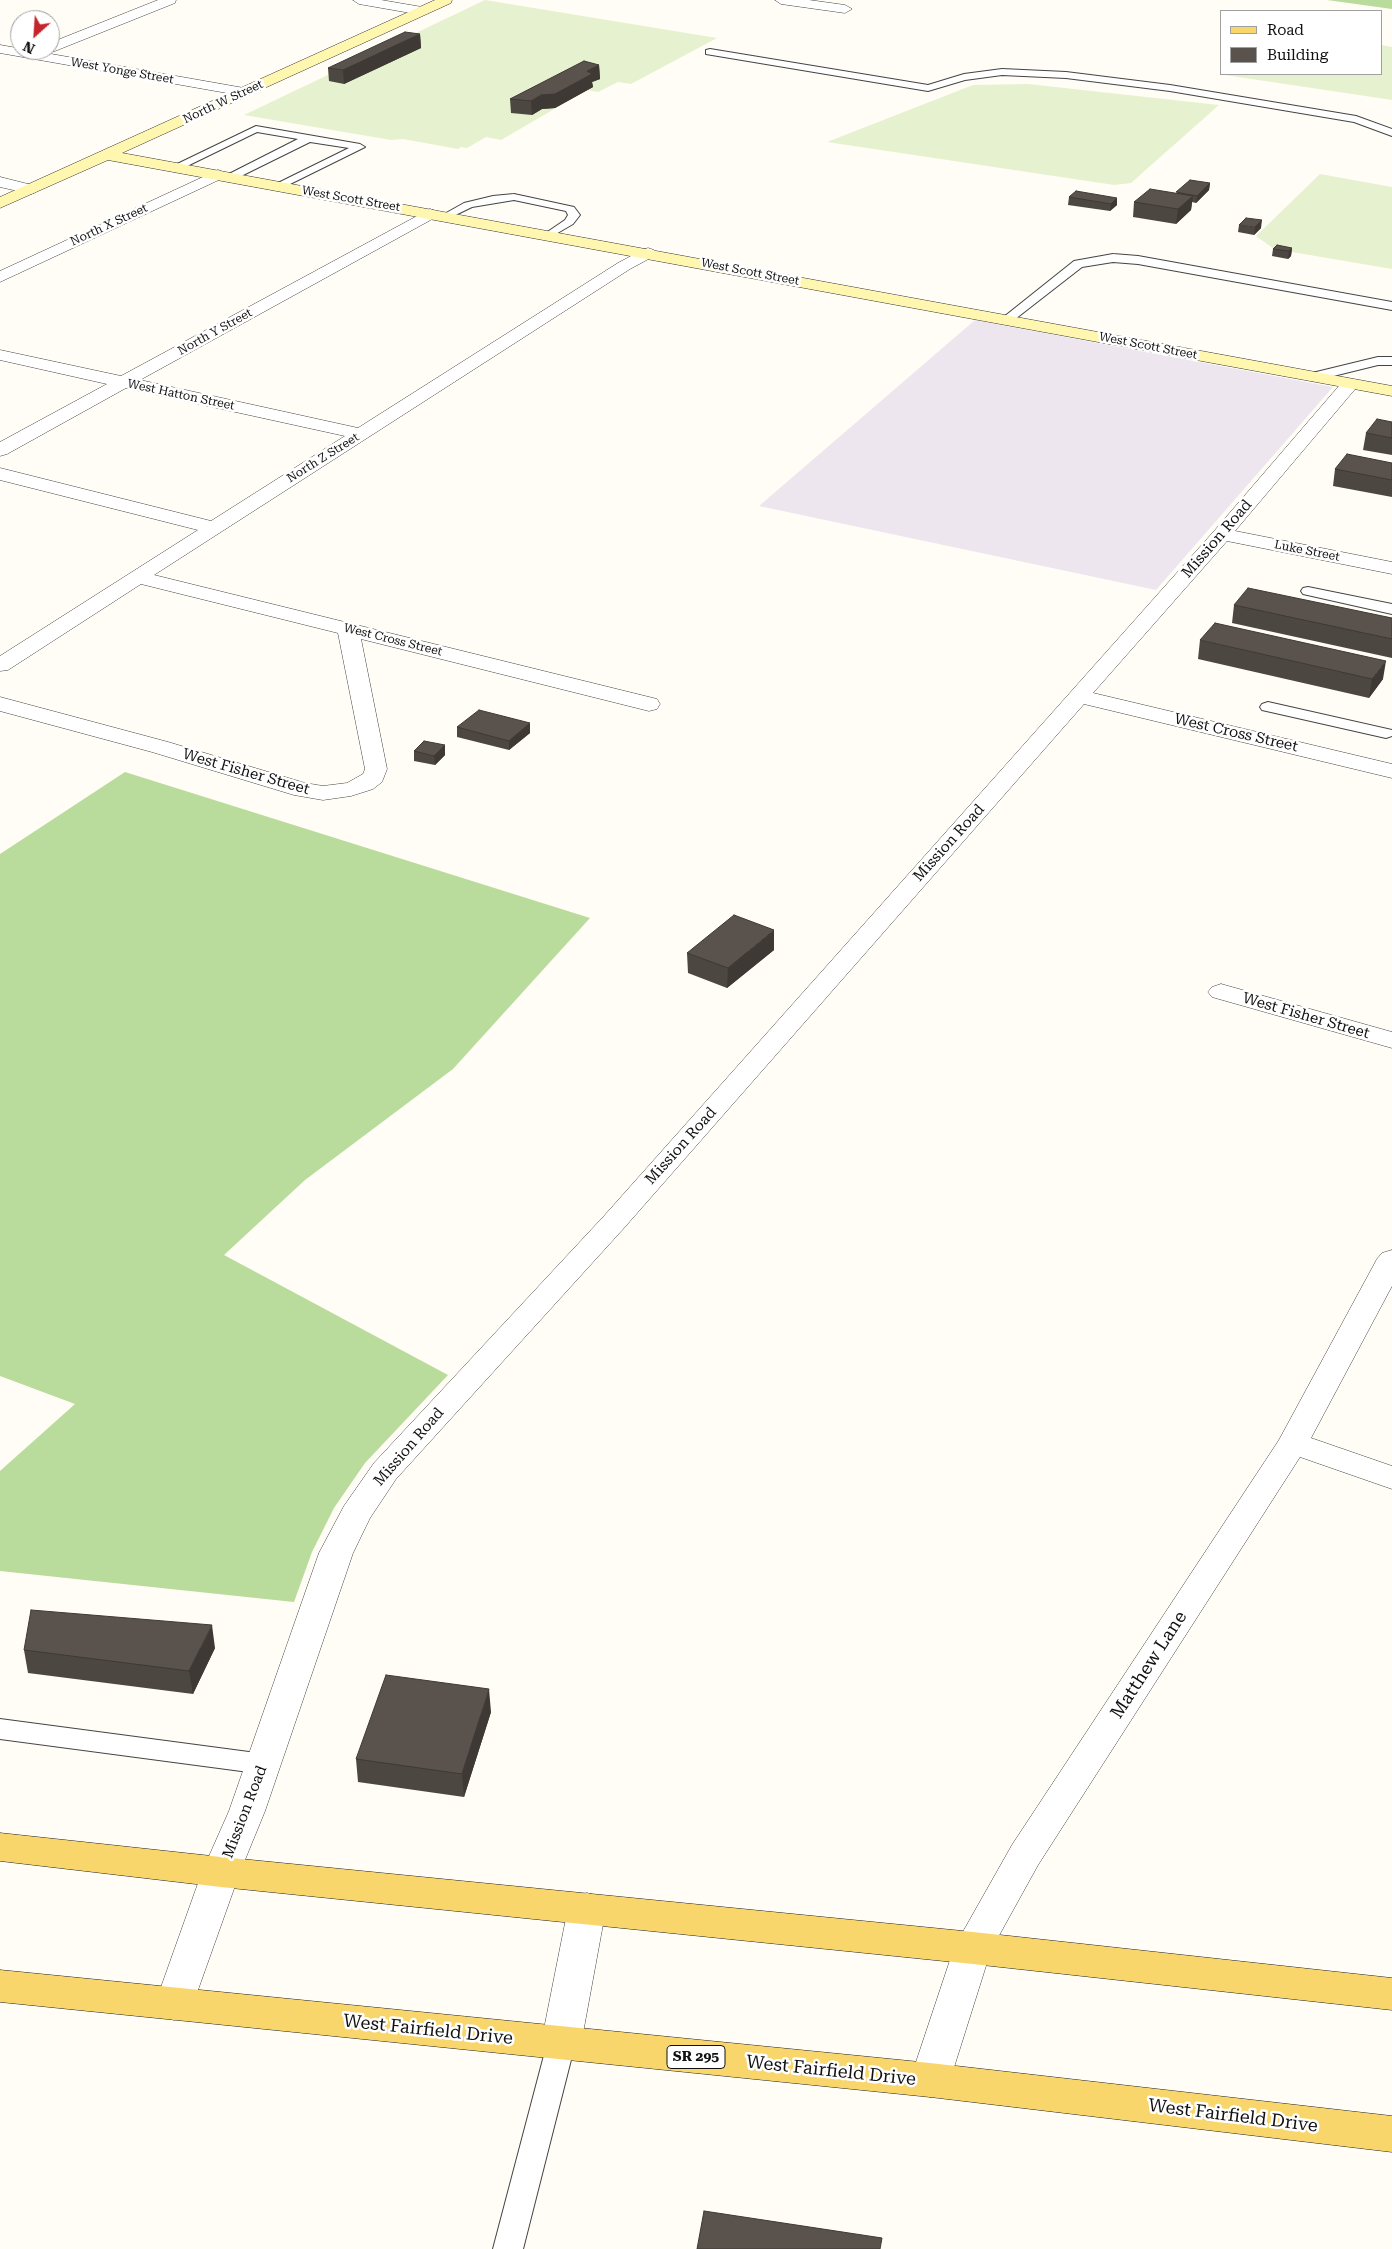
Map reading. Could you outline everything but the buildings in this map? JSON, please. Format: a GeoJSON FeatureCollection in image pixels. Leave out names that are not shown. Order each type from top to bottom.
{"type":"FeatureCollection","features":[{"type":"Feature","properties":{"kind":"main road"},"geometry":{"type":"LineString","coordinates":[[0,1847],[221,1872],[973,1948],[1392,1994]]}},
{"type":"Feature","properties":{"kind":"main road","name":"West Fairfield Drive"},"geometry":{"type":"LineString","coordinates":[[0,1986],[930,2080],[1392,2134]]}},
{"type":"Feature","properties":{"kind":"street"},"geometry":{"type":"LineString","coordinates":[[60,44],[170,0]]}},
{"type":"Feature","properties":{"kind":"street"},"geometry":{"type":"LineString","coordinates":[[358,0],[422,11]]}},
{"type":"Feature","properties":{"kind":"street","name":"North W Street"},"geometry":{"type":"LineString","coordinates":[[0,203],[446,0]]}},
{"type":"Feature","properties":{"kind":"street"},"geometry":{"type":"LineString","coordinates":[[781,0],[845,10]]}},
{"type":"Feature","properties":{"kind":"street","name":"West Yonge Street"},"geometry":{"type":"LineString","coordinates":[[60,56],[244,92]]}},
{"type":"Feature","properties":{"kind":"street"},"geometry":{"type":"LineString","coordinates":[[8,64],[18,60]]}},
{"type":"Feature","properties":{"kind":"street","name":"West Scott Street"},"geometry":{"type":"LineString","coordinates":[[107,155],[1392,391]]}},
{"type":"Feature","properties":{"kind":"street","name":"North X Street"},"geometry":{"type":"LineString","coordinates":[[0,277],[224,176]]}},
{"type":"Feature","properties":{"kind":"street"},"geometry":{"type":"LineString","coordinates":[[0,182],[31,189]]}},
{"type":"Feature","properties":{"kind":"street","name":"North Y Street"},"geometry":{"type":"LineString","coordinates":[[0,450],[122,382],[438,215]]}},
{"type":"Feature","properties":{"kind":"street","name":"North Z Street"},"geometry":{"type":"LineString","coordinates":[[0,665],[624,266],[648,253]]}},
{"type":"Feature","properties":{"kind":"street","name":"West Hatton Street"},"geometry":{"type":"LineString","coordinates":[[0,356],[362,434]]}},
{"type":"Feature","properties":{"kind":"street","name":"Mission Road"},"geometry":{"type":"LineString","coordinates":[[174,2004],[221,1872],[247,1811],[264,1764],[336,1553],[356,1514],[385,1471],[620,1214],[1222,534],[1350,384]]}},
{"type":"Feature","properties":{"kind":"street"},"geometry":{"type":"LineString","coordinates":[[0,474],[214,528]]}},
{"type":"Feature","properties":{"kind":"street","name":"Luke Street"},"geometry":{"type":"LineString","coordinates":[[1222,534],[1392,568]]}},
{"type":"Feature","properties":{"kind":"street","name":"West Cross Street"},"geometry":{"type":"LineString","coordinates":[[137,577],[649,704]]}},
{"type":"Feature","properties":{"kind":"street","name":"West Fisher Street"},"geometry":{"type":"LineString","coordinates":[[0,704],[160,747],[302,790],[322,793],[351,789],[365,784],[374,777],[376,769],[348,630]]}},
{"type":"Feature","properties":{"kind":"street","name":"West Cross Street"},"geometry":{"type":"LineString","coordinates":[[1079,696],[1392,770]]}},
{"type":"Feature","properties":{"kind":"street","name":"West Fisher Street"},"geometry":{"type":"LineString","coordinates":[[1221,992],[1392,1040]]}},
{"type":"Feature","properties":{"kind":"street","name":"Matthew Lane"},"geometry":{"type":"LineString","coordinates":[[930,2080],[973,1948],[1025,1855],[1293,1443],[1392,1259]]}},
{"type":"Feature","properties":{"kind":"street"},"geometry":{"type":"LineString","coordinates":[[1293,1443],[1392,1478]]}},
{"type":"Feature","properties":{"kind":"street"},"geometry":{"type":"LineString","coordinates":[[561,2044],[587,1908]]}},
{"type":"Feature","properties":{"kind":"lane"},"geometry":{"type":"LineString","coordinates":[[710,52],[928,88],[964,77],[1002,72],[1066,75],[1170,88],[1356,119],[1392,133]]}},
{"type":"Feature","properties":{"kind":"lane"},"geometry":{"type":"LineString","coordinates":[[177,168],[256,129],[360,147],[280,186]]}},
{"type":"Feature","properties":{"kind":"lane"},"geometry":{"type":"LineString","coordinates":[[224,176],[309,138]]}},
{"type":"Feature","properties":{"kind":"lane"},"geometry":{"type":"LineString","coordinates":[[438,215],[493,199],[514,198],[553,204],[570,209],[574,215],[569,222],[549,235]]}},
{"type":"Feature","properties":{"kind":"lane"},"geometry":{"type":"LineString","coordinates":[[1006,320],[1060,276],[1078,264],[1113,258],[1138,260],[1392,306]]}},
{"type":"Feature","properties":{"kind":"lane"},"geometry":{"type":"LineString","coordinates":[[1313,377],[1378,361],[1392,361]]}},
{"type":"Feature","properties":{"kind":"lane"},"geometry":{"type":"LineString","coordinates":[[1308,591],[1392,609]]}},
{"type":"Feature","properties":{"kind":"lane"},"geometry":{"type":"LineString","coordinates":[[1268,707],[1390,731]]}},
{"type":"Feature","properties":{"kind":"lane"},"geometry":{"type":"LineString","coordinates":[[0,1729],[264,1764]]}},
{"type":"Feature","properties":{"kind":"lane"},"geometry":{"type":"LineString","coordinates":[[508,2249],[561,2044]]}},
{"type":"Feature","properties":{"kind":"shaded area"},"geometry":{"type":"Polygon","coordinates":[[[975,320],[1333,387],[1156,590],[759,506],[975,320]]]}},
{"type":"Feature","properties":{"kind":"green space"},"geometry":{"type":"Polygon","coordinates":[[[485,0],[717,38],[631,84],[618,82],[598,92],[587,90],[501,140],[486,137],[467,148],[461,147],[458,149],[403,139],[391,140],[244,115],[485,0]]]}},
{"type":"Feature","properties":{"kind":"green space"},"geometry":{"type":"Polygon","coordinates":[[[1327,0],[1392,0],[1392,9],[1327,0]]]}},
{"type":"Feature","properties":{"kind":"green space"},"geometry":{"type":"Polygon","coordinates":[[[1382,45],[1392,47],[1392,100],[1225,75],[1382,75],[1382,45]]]}},
{"type":"Feature","properties":{"kind":"green space"},"geometry":{"type":"Polygon","coordinates":[[[1028,84],[1219,105],[1131,183],[1114,185],[827,142],[973,85],[1028,84]]]}},
{"type":"Feature","properties":{"kind":"green space"},"geometry":{"type":"Polygon","coordinates":[[[1320,174],[1392,187],[1392,269],[1274,249],[1256,236],[1320,174]]]}},
{"type":"Feature","properties":{"kind":"green space"},"geometry":{"type":"Polygon","coordinates":[[[125,772],[590,918],[453,1069],[305,1180],[224,1255],[448,1375],[365,1463],[334,1508],[312,1552],[294,1602],[0,1571],[0,1471],[75,1404],[0,1376],[0,854],[125,772]]]}}]}
